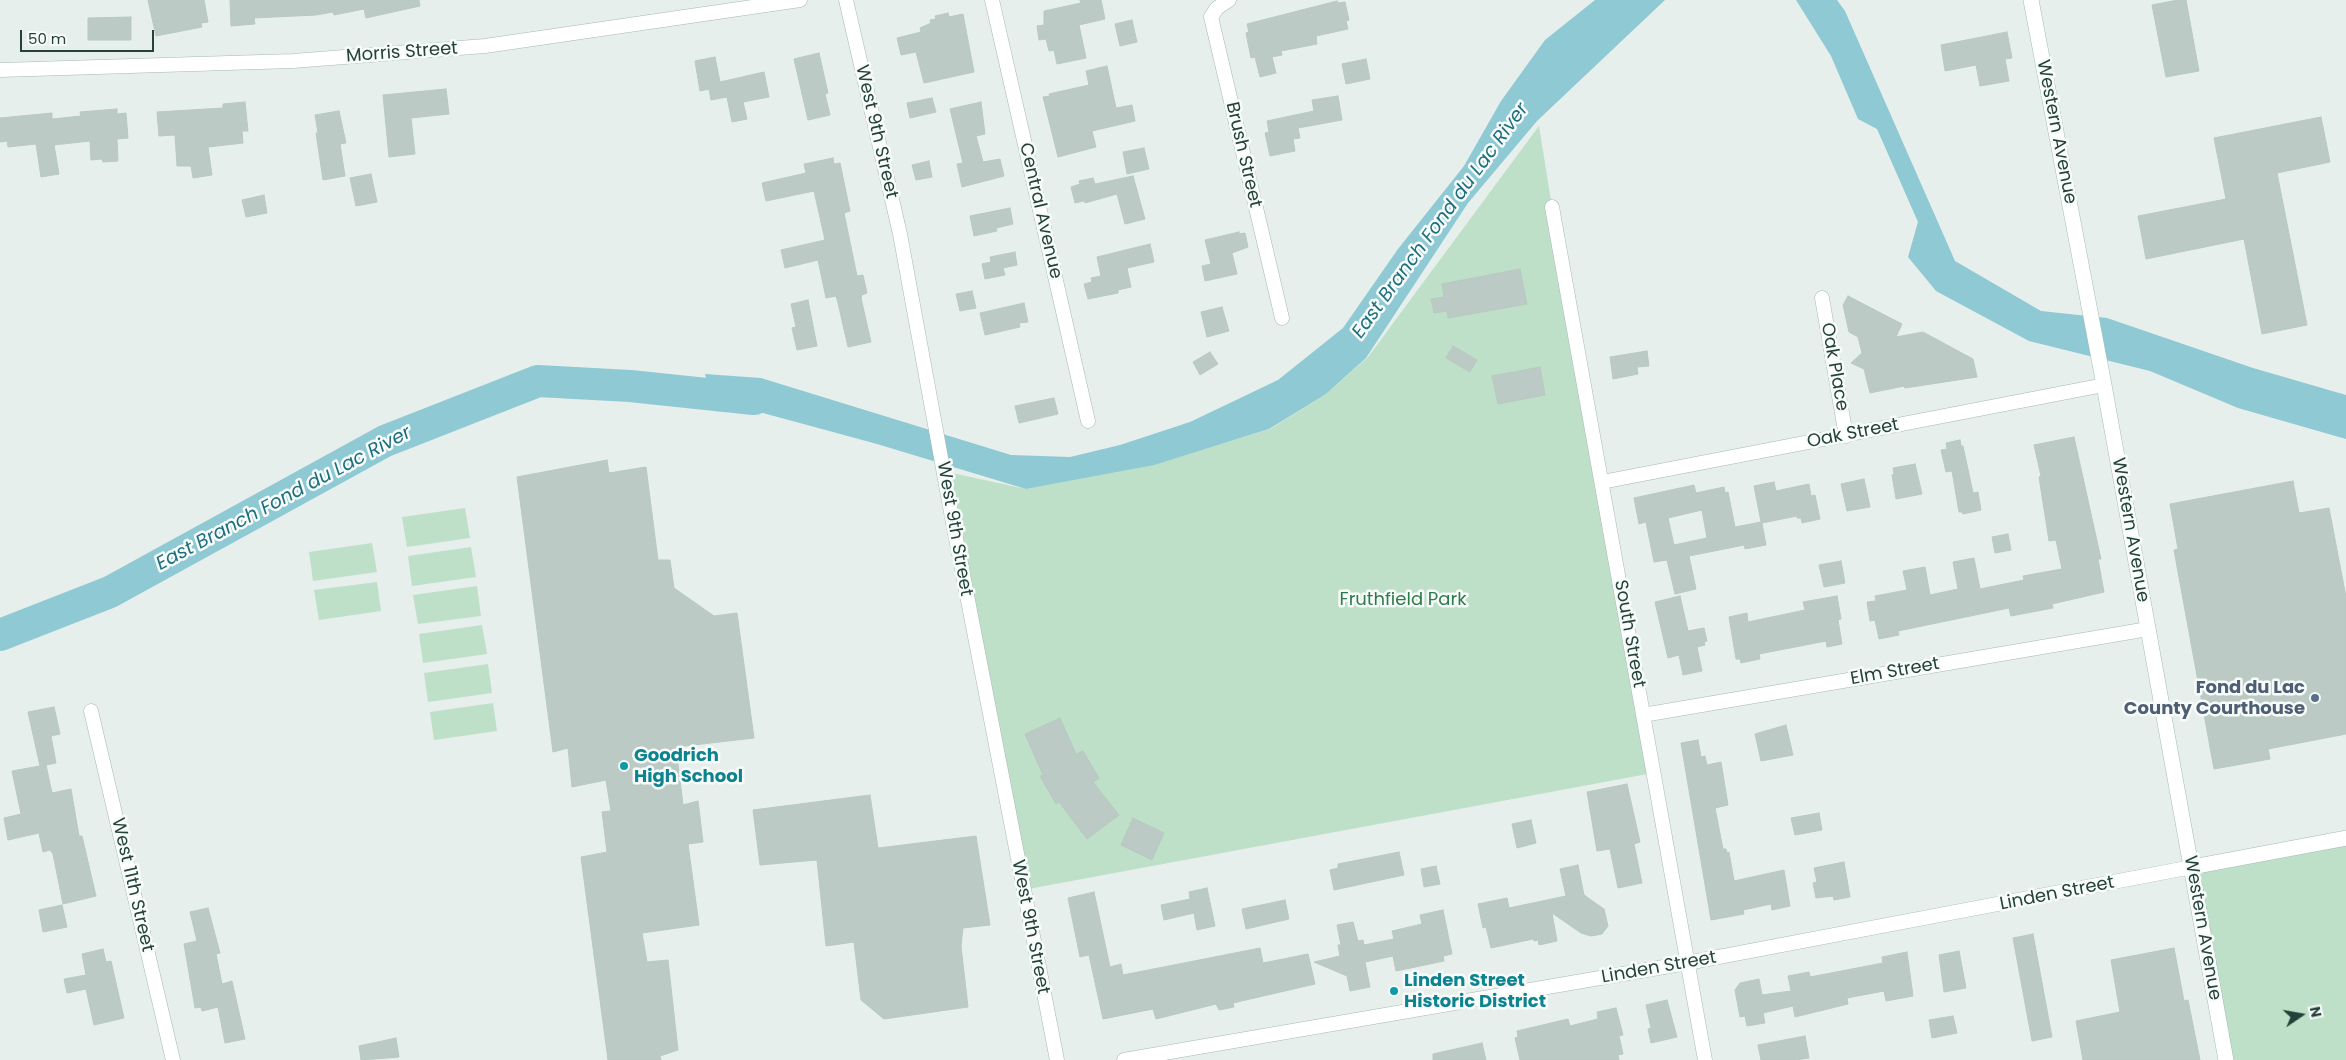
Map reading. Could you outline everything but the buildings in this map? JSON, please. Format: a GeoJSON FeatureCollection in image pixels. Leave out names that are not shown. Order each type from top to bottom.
{"type":"FeatureCollection","features":[{"type":"Feature","properties":{"kind":"main road","name":"Western Avenue"},"geometry":{"type":"LineString","coordinates":[[2030,0],[2104,385],[2226,1060]]}},
{"type":"Feature","properties":{"kind":"main road"},"geometry":{"type":"LineString","coordinates":[[2192,867],[2346,838]]}},
{"type":"Feature","properties":{"kind":"street","name":"Morris Street"},"geometry":{"type":"LineString","coordinates":[[0,70],[293,61],[475,47],[677,20],[800,0]]}},
{"type":"Feature","properties":{"kind":"street","name":"West 9th Street"},"geometry":{"type":"LineString","coordinates":[[846,0],[900,234],[945,484],[1057,1060]]}},
{"type":"Feature","properties":{"kind":"street","name":"Central Avenue"},"geometry":{"type":"LineString","coordinates":[[992,0],[1088,421]]}},
{"type":"Feature","properties":{"kind":"street","name":"Brush Street"},"geometry":{"type":"LineString","coordinates":[[1229,0],[1217,8],[1211,17],[1282,318]]}},
{"type":"Feature","properties":{"kind":"street","name":"South Street"},"geometry":{"type":"LineString","coordinates":[[1552,207],[1705,1060]]}},
{"type":"Feature","properties":{"kind":"street","name":"Oak Place"},"geometry":{"type":"LineString","coordinates":[[1822,298],[1846,436]]}},
{"type":"Feature","properties":{"kind":"street","name":"Oak Street"},"geometry":{"type":"LineString","coordinates":[[1602,482],[2104,385]]}},
{"type":"Feature","properties":{"kind":"street","name":"Elm Street"},"geometry":{"type":"LineString","coordinates":[[1643,714],[2148,629]]}},
{"type":"Feature","properties":{"kind":"street","name":"West 11th Street"},"geometry":{"type":"LineString","coordinates":[[91,711],[173,1060]]}},
{"type":"Feature","properties":{"kind":"street","name":"Linden Street"},"geometry":{"type":"LineString","coordinates":[[1124,1060],[1687,964],[2192,867]]}},
{"type":"Feature","properties":{"kind":"green space","name":"Fruthfield Park"},"geometry":{"type":"Polygon","coordinates":[[[1539,126],[1653,773],[1023,890],[943,471],[1026,489],[1155,464],[1270,429],[1326,394],[1368,357],[1539,126]]]}},
{"type":"Feature","properties":{"kind":"green space"},"geometry":{"type":"Polygon","coordinates":[[[465,508],[470,538],[407,547],[402,517],[465,508]]]}},
{"type":"Feature","properties":{"kind":"green space"},"geometry":{"type":"Polygon","coordinates":[[[372,543],[377,572],[313,581],[309,552],[372,543]]]}},
{"type":"Feature","properties":{"kind":"green space"},"geometry":{"type":"Polygon","coordinates":[[[471,547],[476,577],[412,586],[408,556],[471,547]]]}},
{"type":"Feature","properties":{"kind":"green space"},"geometry":{"type":"Polygon","coordinates":[[[377,582],[381,611],[319,620],[314,590],[377,582]]]}},
{"type":"Feature","properties":{"kind":"green space"},"geometry":{"type":"Polygon","coordinates":[[[477,586],[481,616],[418,624],[413,595],[477,586]]]}},
{"type":"Feature","properties":{"kind":"green space"},"geometry":{"type":"Polygon","coordinates":[[[482,625],[487,654],[423,663],[419,634],[482,625]]]}},
{"type":"Feature","properties":{"kind":"green space"},"geometry":{"type":"Polygon","coordinates":[[[488,664],[492,693],[428,702],[424,673],[488,664]]]}},
{"type":"Feature","properties":{"kind":"green space"},"geometry":{"type":"Polygon","coordinates":[[[493,703],[497,731],[434,740],[430,712],[493,703]]]}},
{"type":"Feature","properties":{"kind":"green space"},"geometry":{"type":"Polygon","coordinates":[[[2346,838],[2346,1060],[2226,1060],[2192,867],[2346,838]]]}},
{"type":"Feature","properties":{"kind":"water"},"geometry":{"type":"Polygon","coordinates":[[[1595,0],[1665,0],[1537,121],[1468,203],[1366,358],[1326,394],[1269,429],[1154,465],[1026,489],[877,444],[763,413],[714,411],[705,374],[761,378],[1011,455],[1070,457],[1120,445],[1190,422],[1278,380],[1343,328],[1398,249],[1464,166],[1501,101],[1545,40],[1595,0]]]}},
{"type":"Feature","properties":{"kind":"water"},"geometry":{"type":"Polygon","coordinates":[[[1796,0],[1837,0],[1845,11],[1955,261],[2041,311],[2107,318],[2253,368],[2346,395],[2346,439],[2238,408],[2150,371],[2029,341],[1936,291],[1908,257],[1918,222],[1877,129],[1858,119],[1831,56],[1796,0]]]}},
{"type":"Feature","properties":{"kind":"waterway","name":"East Branch Fond du Lac River"},"geometry":{"type":"LineString","coordinates":[[0,635],[110,592],[385,441],[538,381],[630,386],[754,399]]}},
{"type":"Feature","properties":{"kind":"place","name":"Fond du Lac County Courthouse"},"geometry":{"type":"Point","coordinates":[2315,698]}},
{"type":"Feature","properties":{"kind":"place","name":"Goodrich High School"},"geometry":{"type":"Point","coordinates":[624,766]}},
{"type":"Feature","properties":{"kind":"place","name":"Linden Street Historic District"},"geometry":{"type":"Point","coordinates":[1394,991]}}]}
